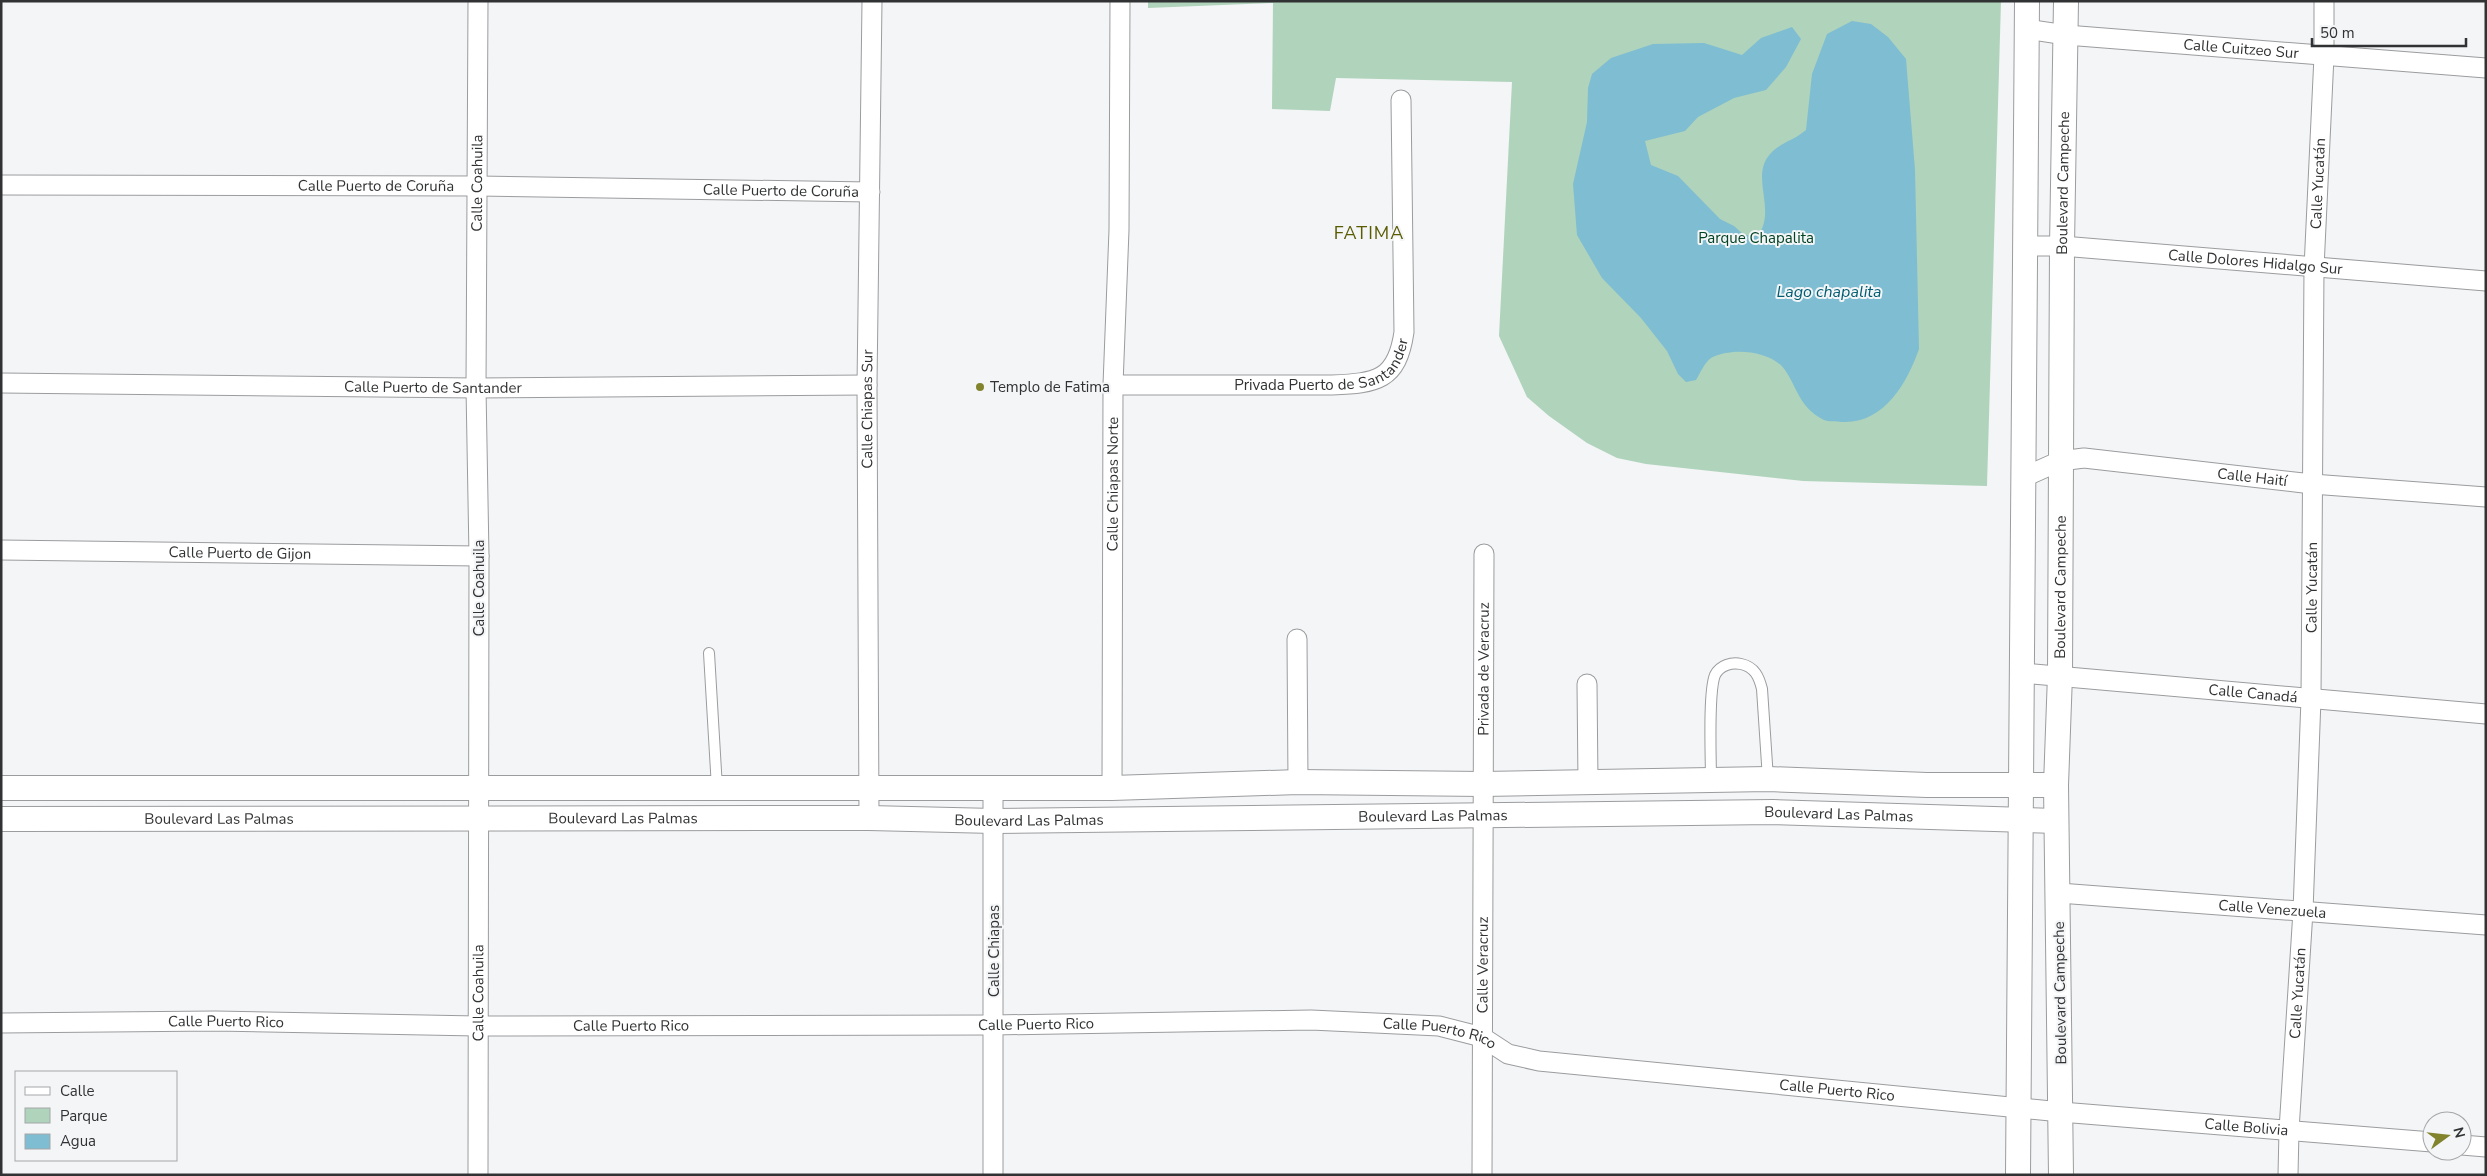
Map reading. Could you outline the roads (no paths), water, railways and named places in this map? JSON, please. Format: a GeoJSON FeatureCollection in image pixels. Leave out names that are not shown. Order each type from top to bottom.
{"type":"FeatureCollection","features":[{"type":"Feature","properties":{"kind":"street","name":"Calle Coahuila"},"geometry":{"type":"LineString","coordinates":[[478,1],[476,388],[479,556],[477,819],[478,1175]]}},
{"type":"Feature","properties":{"kind":"street","name":"Calle Chiapas Sur"},"geometry":{"type":"LineString","coordinates":[[869,818],[867,385],[872,1]]}},
{"type":"Feature","properties":{"kind":"street","name":"Calle Chiapas Norte"},"geometry":{"type":"LineString","coordinates":[[1112,788],[1113,385],[1118,230],[1120,1]]}},
{"type":"Feature","properties":{"kind":"street"},"geometry":{"type":"LineString","coordinates":[[2018,1175],[2019,820],[2026,246],[2026,1]]}},
{"type":"Feature","properties":{"kind":"street","name":"Boulevard Campeche"},"geometry":{"type":"LineString","coordinates":[[2061,1175],[2059,893],[2056,785],[2060,675],[2060,461],[2066,1]]}},
{"type":"Feature","properties":{"kind":"street","name":"Calle Yucatán"},"geometry":{"type":"LineString","coordinates":[[2288,1175],[2289,1130],[2303,911],[2311,699],[2314,268],[2324,56],[2324,1]]}},
{"type":"Feature","properties":{"kind":"street","name":"Calle Cuitzeo Sur"},"geometry":{"type":"LineString","coordinates":[[2026,29],[2324,56],[2486,68]]}},
{"type":"Feature","properties":{"kind":"street","name":"Privada Puerto de Santander"},"geometry":{"type":"LineString","coordinates":[[1113,385],[1332,386],[1367,383],[1384,377],[1395,366],[1402,348],[1404,332],[1400,100]]}},
{"type":"Feature","properties":{"kind":"street","name":"Calle Puerto de Coruña"},"geometry":{"type":"LineString","coordinates":[[1,185],[478,186],[870,192]]}},
{"type":"Feature","properties":{"kind":"street","name":"Calle Dolores Hidalgo Sur"},"geometry":{"type":"LineString","coordinates":[[2026,246],[2062,246],[2486,281]]}},
{"type":"Feature","properties":{"kind":"street","name":"Calle Puerto de Santander"},"geometry":{"type":"LineString","coordinates":[[1,383],[233,387],[476,388],[867,385]]}},
{"type":"Feature","properties":{"kind":"street","name":"Calle Haití"},"geometry":{"type":"LineString","coordinates":[[2022,478],[2060,461],[2084,458],[2312,484],[2486,497]]}},
{"type":"Feature","properties":{"kind":"street","name":"Calle Puerto de Gijon"},"geometry":{"type":"LineString","coordinates":[[1,550],[479,556]]}},
{"type":"Feature","properties":{"kind":"street","name":"Privada de Veracruz"},"geometry":{"type":"LineString","coordinates":[[1483,784],[1484,554]]}},
{"type":"Feature","properties":{"kind":"street"},"geometry":{"type":"LineString","coordinates":[[1297,639],[1298,782]]}},
{"type":"Feature","properties":{"kind":"street","name":"Calle Canadá"},"geometry":{"type":"LineString","coordinates":[[2022,673],[2486,714]]}},
{"type":"Feature","properties":{"kind":"street"},"geometry":{"type":"LineString","coordinates":[[1588,684],[1588,782]]}},
{"type":"Feature","properties":{"kind":"street","name":"Boulevard Las Palmas"},"geometry":{"type":"LineString","coordinates":[[1,788],[1112,788],[1298,782],[1483,784],[1768,779],[1927,785],[2056,785]]}},
{"type":"Feature","properties":{"kind":"street","name":"Calle Veracruz"},"geometry":{"type":"LineString","coordinates":[[1482,1175],[1483,784]]}},
{"type":"Feature","properties":{"kind":"street","name":"Calle Chiapas"},"geometry":{"type":"LineString","coordinates":[[993,788],[993,1175]]}},
{"type":"Feature","properties":{"kind":"street","name":"Boulevard Las Palmas"},"geometry":{"type":"LineString","coordinates":[[1,819],[869,818],[994,821],[1773,812],[2056,821]]}},
{"type":"Feature","properties":{"kind":"street","name":"Calle Venezuela"},"geometry":{"type":"LineString","coordinates":[[2059,893],[2486,924]]}},
{"type":"Feature","properties":{"kind":"street","name":"Calle Puerto Rico"},"geometry":{"type":"LineString","coordinates":[[1,1023],[215,1021],[477,1026],[994,1025],[1311,1020],[1439,1026],[1482,1037],[1508,1054],[1539,1061],[2061,1112]]}},
{"type":"Feature","properties":{"kind":"street","name":"Calle Bolivia"},"geometry":{"type":"LineString","coordinates":[[2061,1112],[2422,1141]]}},
{"type":"Feature","properties":{"kind":"street"},"geometry":{"type":"LineString","coordinates":[[2472,1146],[2486,1147]]}},
{"type":"Feature","properties":{"kind":"lane"},"geometry":{"type":"LineString","coordinates":[[709,653],[718,788]]}},
{"type":"Feature","properties":{"kind":"lane"},"geometry":{"type":"LineString","coordinates":[[1710,780],[1712,694],[1715,676],[1722,667],[1733,663],[1744,664],[1754,670],[1759,678],[1762,689],[1768,779]]}},
{"type":"Feature","properties":{"kind":"water","name":"Lago chapalita"},"geometry":{"type":"Polygon","coordinates":[[[1852,21],[1871,24],[1888,37],[1906,59],[1915,170],[1919,349],[1900,388],[1882,409],[1857,421],[1842,422],[1826,421],[1816,415],[1804,403],[1779,363],[1750,352],[1729,352],[1711,358],[1696,380],[1686,382],[1678,374],[1667,351],[1641,318],[1602,278],[1577,235],[1573,184],[1587,122],[1588,88],[1592,74],[1611,58],[1653,44],[1704,43],[1742,55],[1761,38],[1792,27],[1801,39],[1786,67],[1766,90],[1734,98],[1698,117],[1685,131],[1645,141],[1651,165],[1678,176],[1720,219],[1734,226],[1744,235],[1758,236],[1765,214],[1762,170],[1766,160],[1776,148],[1806,130],[1812,74],[1827,34],[1852,21]]]}},
{"type":"Feature","properties":{"kind":"place","name":"Templo de Fatima"},"geometry":{"type":"Point","coordinates":[980,387]}},
{"type":"Feature","properties":{"kind":"district","name":"FATIMA"},"geometry":{"type":"Point","coordinates":[1369,233]}},
{"type":"Feature","properties":{"kind":"park label","name":"Parque Chapalita"},"geometry":{"type":"Point","coordinates":[1756,238]}}]}
